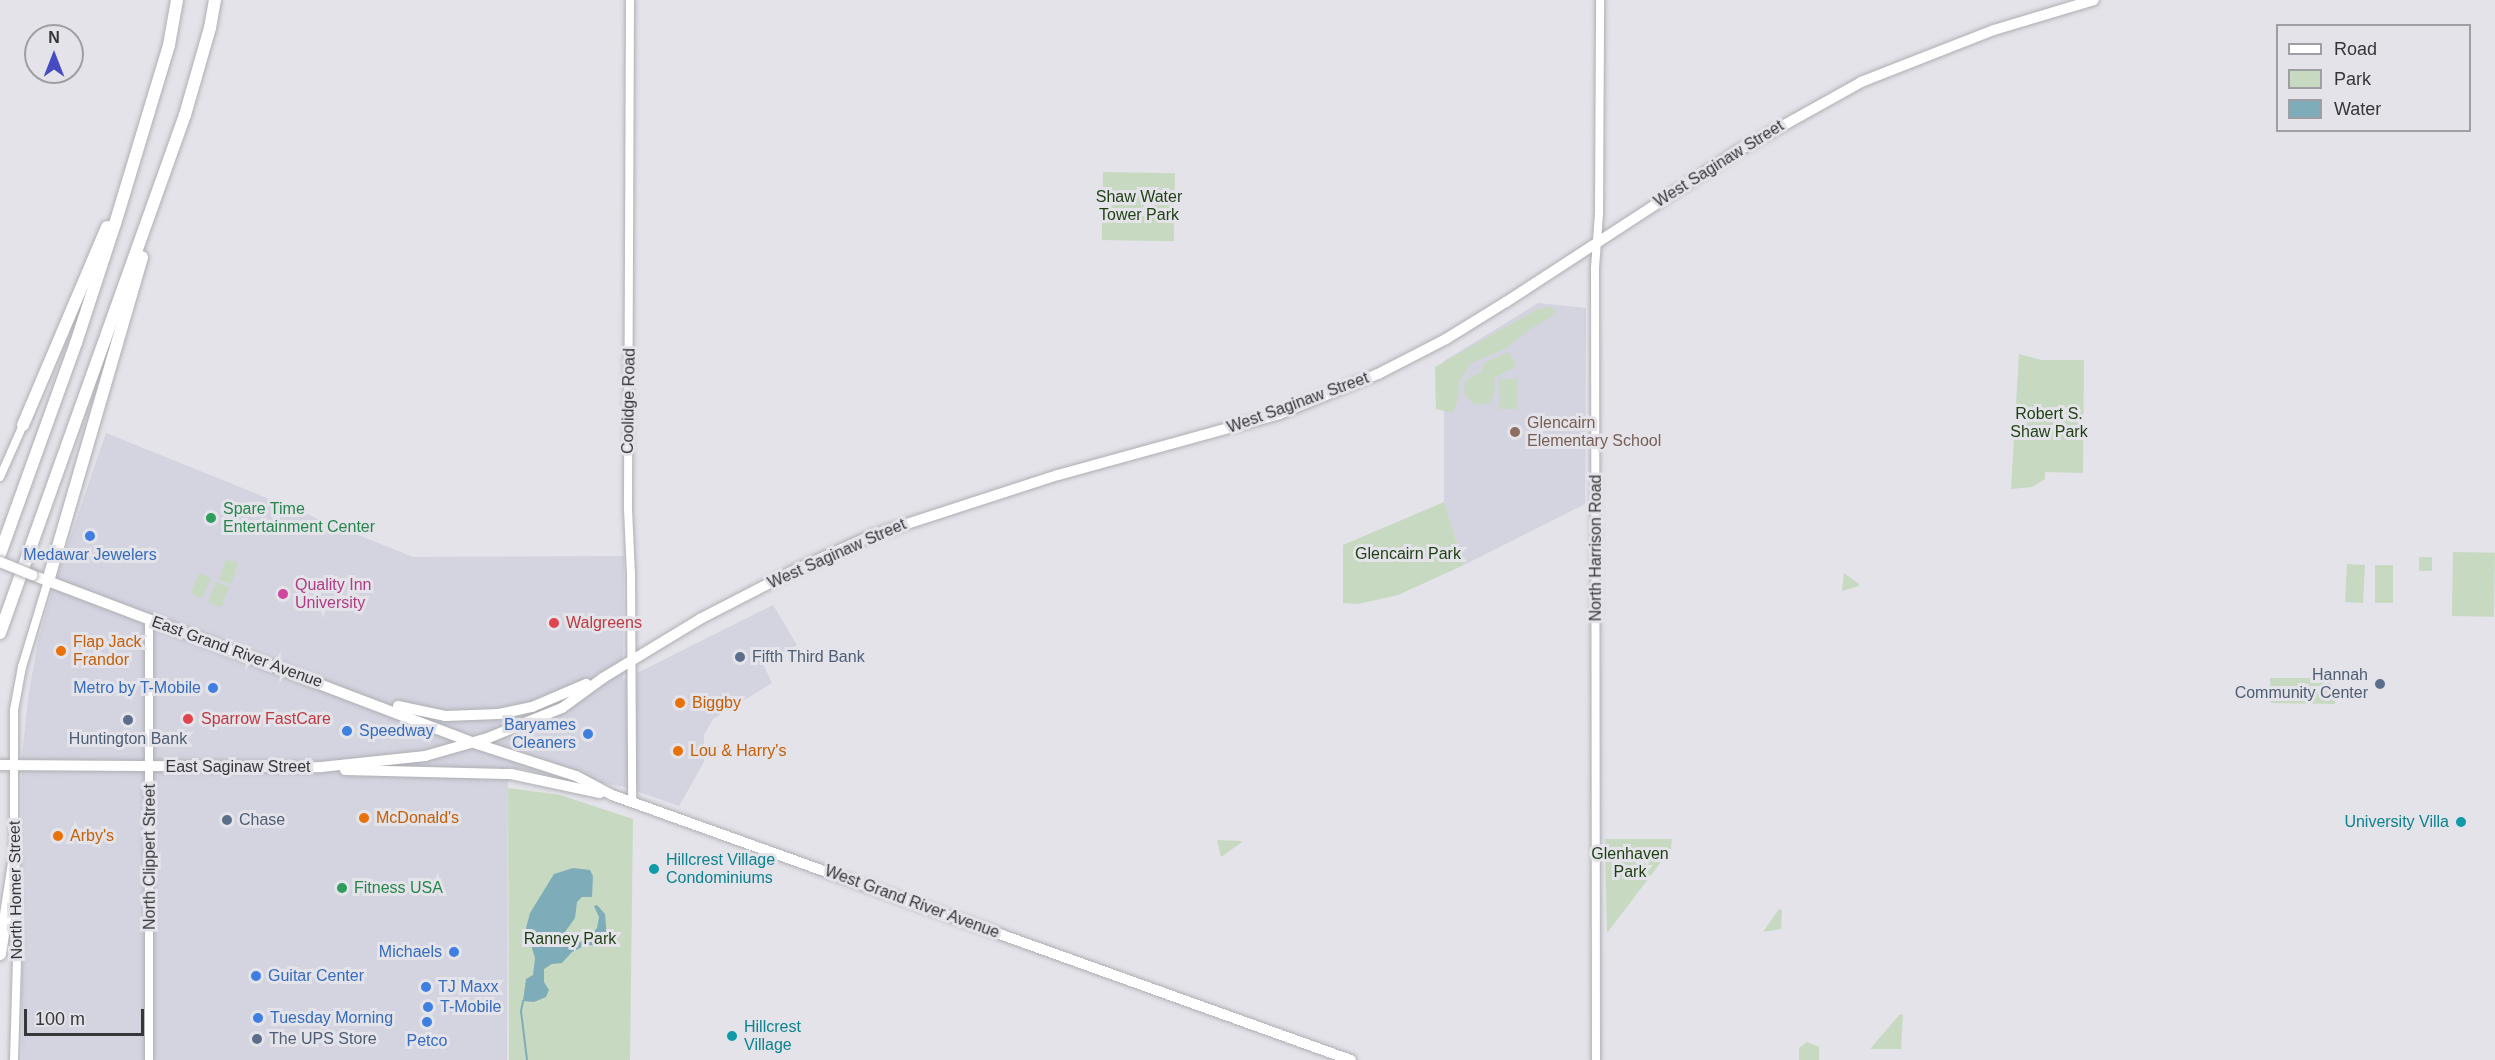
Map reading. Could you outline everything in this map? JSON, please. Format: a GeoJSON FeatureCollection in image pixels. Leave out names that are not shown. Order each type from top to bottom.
{"type":"FeatureCollection","features":[{"type":"Feature","properties":{"kind":"highway"},"geometry":{"type":"LineString","coordinates":[[0,554],[80,333],[169,45],[177,0]]}},
{"type":"Feature","properties":{"kind":"highway"},"geometry":{"type":"LineString","coordinates":[[0,633],[197,78],[215,0]]}},
{"type":"Feature","properties":{"kind":"highway"},"geometry":{"type":"LineString","coordinates":[[23,425],[110,220],[169,45]]}},
{"type":"Feature","properties":{"kind":"highway"},"geometry":{"type":"LineString","coordinates":[[48,581],[103,398],[168,163]]}},
{"type":"Feature","properties":{"kind":"highway"},"geometry":{"type":"LineString","coordinates":[[0,954],[14,862]]}},
{"type":"Feature","properties":{"kind":"main road","name":"West Saginaw Street"},"geometry":{"type":"LineString","coordinates":[[474,743],[562,708],[630,661],[742,596],[873,535],[1058,475],[1279,414],[1378,374],[1446,339],[1736,152],[1862,82],[1994,30],[2094,0]]}},
{"type":"Feature","properties":{"kind":"main road","name":"East Grand River Avenue"},"geometry":{"type":"LineString","coordinates":[[0,562],[474,743]]}},
{"type":"Feature","properties":{"kind":"main road"},"geometry":{"type":"LineString","coordinates":[[360,698],[434,714],[482,716],[529,708],[603,678]]}},
{"type":"Feature","properties":{"kind":"main road","name":"East Saginaw Street"},"geometry":{"type":"LineString","coordinates":[[0,765],[321,768],[425,756],[474,743]]}},
{"type":"Feature","properties":{"kind":"main road","name":"West Grand River Avenue"},"geometry":{"type":"LineString","coordinates":[[474,743],[576,776],[612,795],[1351,1060]]}},
{"type":"Feature","properties":{"kind":"main road"},"geometry":{"type":"LineString","coordinates":[[321,768],[511,774],[612,795]]}},
{"type":"Feature","properties":{"kind":"street","name":"Coolidge Road"},"geometry":{"type":"LineString","coordinates":[[630,0],[628,509],[631,574],[632,801]]}},
{"type":"Feature","properties":{"kind":"street","name":"North Harrison Road"},"geometry":{"type":"LineString","coordinates":[[1596,1060],[1597,241],[1600,0]]}},
{"type":"Feature","properties":{"kind":"street"},"geometry":{"type":"LineString","coordinates":[[0,477],[23,425]]}},
{"type":"Feature","properties":{"kind":"street","name":"North Homer Street"},"geometry":{"type":"LineString","coordinates":[[14,1060],[17,957],[13,736],[17,687],[48,581]]}},
{"type":"Feature","properties":{"kind":"street","name":"North Clippert Street"},"geometry":{"type":"LineString","coordinates":[[149,619],[149,1060]]}},
{"type":"Feature","properties":{"kind":"shaded area","name":"Glencairn Elementary School"},"geometry":{"type":"Polygon","coordinates":[[[1538,303],[1586,308],[1585,504],[1464,565],[1444,502],[1444,361],[1538,303]]]}},
{"type":"Feature","properties":{"kind":"shaded area"},"geometry":{"type":"Polygon","coordinates":[[[106,433],[413,557],[624,556],[623,680],[773,605],[797,645],[763,664],[772,683],[713,719],[704,735],[704,762],[679,806],[625,787],[508,767],[507,1060],[22,1060],[22,756],[28,698],[38,641],[54,585],[106,433]]]}},
{"type":"Feature","properties":{"kind":"green space","name":"Shaw Water Tower Park"},"geometry":{"type":"Polygon","coordinates":[[[1103,172],[1175,173],[1174,241],[1102,240],[1103,172]]]}},
{"type":"Feature","properties":{"kind":"green space"},"geometry":{"type":"Polygon","coordinates":[[[1550,307],[1556,312],[1552,316],[1530,329],[1508,347],[1470,364],[1459,382],[1458,400],[1452,413],[1436,409],[1435,367],[1538,309],[1550,307]]]}},
{"type":"Feature","properties":{"kind":"green space"},"geometry":{"type":"Polygon","coordinates":[[[1508,352],[1515,362],[1514,368],[1495,377],[1494,394],[1490,403],[1475,405],[1464,393],[1465,381],[1481,372],[1484,363],[1508,352]]]}},
{"type":"Feature","properties":{"kind":"green space","name":"Robert S. Shaw Park"},"geometry":{"type":"Polygon","coordinates":[[[2019,354],[2041,360],[2084,360],[2083,473],[2045,472],[2045,479],[2032,487],[2011,489],[2019,354]]]}},
{"type":"Feature","properties":{"kind":"green space"},"geometry":{"type":"Polygon","coordinates":[[[1499,379],[1517,379],[1517,409],[1499,409],[1499,379]]]}},
{"type":"Feature","properties":{"kind":"green space","name":"Glencairn Park"},"geometry":{"type":"Polygon","coordinates":[[[1444,502],[1464,565],[1398,595],[1358,604],[1343,603],[1343,545],[1444,502]]]}},
{"type":"Feature","properties":{"kind":"green space"},"geometry":{"type":"Polygon","coordinates":[[[2453,552],[2495,553],[2494,617],[2452,616],[2453,552]]]}},
{"type":"Feature","properties":{"kind":"green space"},"geometry":{"type":"Polygon","coordinates":[[[2419,557],[2432,557],[2432,571],[2419,571],[2419,557]]]}},
{"type":"Feature","properties":{"kind":"green space"},"geometry":{"type":"Polygon","coordinates":[[[226,559],[238,563],[232,584],[219,580],[226,559]]]}},
{"type":"Feature","properties":{"kind":"green space"},"geometry":{"type":"Polygon","coordinates":[[[2347,564],[2365,565],[2363,603],[2345,602],[2347,564]]]}},
{"type":"Feature","properties":{"kind":"green space"},"geometry":{"type":"Polygon","coordinates":[[[2375,565],[2393,565],[2393,603],[2375,603],[2375,565]]]}},
{"type":"Feature","properties":{"kind":"green space"},"geometry":{"type":"Polygon","coordinates":[[[199,573],[211,578],[202,598],[190,593],[199,573]]]}},
{"type":"Feature","properties":{"kind":"green space"},"geometry":{"type":"Polygon","coordinates":[[[1844,573],[1859,584],[1859,586],[1842,591],[1844,573]]]}},
{"type":"Feature","properties":{"kind":"green space"},"geometry":{"type":"Polygon","coordinates":[[[216,582],[229,587],[221,608],[208,603],[216,582]]]}},
{"type":"Feature","properties":{"kind":"green space"},"geometry":{"type":"Polygon","coordinates":[[[2270,678],[2328,678],[2335,691],[2335,704],[2271,703],[2270,678]]]}},
{"type":"Feature","properties":{"kind":"green space","name":"Ranney Park"},"geometry":{"type":"Polygon","coordinates":[[[508,788],[560,795],[633,819],[630,1060],[509,1060],[508,788]]]}},
{"type":"Feature","properties":{"kind":"green space","name":"Glenhaven Park"},"geometry":{"type":"Polygon","coordinates":[[[1605,839],[1672,839],[1671,849],[1607,933],[1605,839]]]}},
{"type":"Feature","properties":{"kind":"green space"},"geometry":{"type":"Polygon","coordinates":[[[1217,840],[1240,841],[1242,842],[1221,857],[1217,840]]]}},
{"type":"Feature","properties":{"kind":"green space"},"geometry":{"type":"Polygon","coordinates":[[[1779,909],[1782,910],[1781,929],[1763,932],[1779,909]]]}},
{"type":"Feature","properties":{"kind":"green space"},"geometry":{"type":"Polygon","coordinates":[[[1900,1014],[1903,1015],[1901,1049],[1870,1049],[1900,1014]]]}},
{"type":"Feature","properties":{"kind":"green space"},"geometry":{"type":"Polygon","coordinates":[[[1807,1042],[1819,1047],[1819,1060],[1799,1060],[1799,1048],[1807,1042]]]}},
{"type":"Feature","properties":{"kind":"water"},"geometry":{"type":"Polygon","coordinates":[[[573,868],[590,870],[593,876],[592,897],[582,897],[577,902],[575,918],[565,932],[564,940],[571,944],[587,940],[597,928],[599,917],[594,906],[597,905],[605,914],[607,938],[601,944],[584,946],[572,952],[562,963],[552,964],[544,969],[544,982],[549,990],[546,997],[534,1002],[523,1001],[526,979],[533,975],[535,958],[526,928],[530,913],[554,874],[573,868]]]}},
{"type":"Feature","properties":{"kind":"waterway"},"geometry":{"type":"LineString","coordinates":[[523,1001],[521,1011],[527,1060]]}},
{"type":"Feature","properties":{"kind":"place","name":"Glencairn Elementary School"},"geometry":{"type":"Point","coordinates":[1515,432]}},
{"type":"Feature","properties":{"kind":"place","name":"Spare Time Entertainment Center"},"geometry":{"type":"Point","coordinates":[211,518]}},
{"type":"Feature","properties":{"kind":"place","name":"Medawar Jewelers"},"geometry":{"type":"Point","coordinates":[90,536]}},
{"type":"Feature","properties":{"kind":"place","name":"Quality Inn University"},"geometry":{"type":"Point","coordinates":[283,594]}},
{"type":"Feature","properties":{"kind":"place","name":"Walgreens"},"geometry":{"type":"Point","coordinates":[554,623]}},
{"type":"Feature","properties":{"kind":"place","name":"Flap Jack Frandor"},"geometry":{"type":"Point","coordinates":[61,651]}},
{"type":"Feature","properties":{"kind":"place","name":"Fifth Third Bank"},"geometry":{"type":"Point","coordinates":[740,657]}},
{"type":"Feature","properties":{"kind":"place","name":"Hannah Community Center"},"geometry":{"type":"Point","coordinates":[2380,684]}},
{"type":"Feature","properties":{"kind":"place","name":"Metro by T-Mobile"},"geometry":{"type":"Point","coordinates":[213,688]}},
{"type":"Feature","properties":{"kind":"place","name":"Biggby"},"geometry":{"type":"Point","coordinates":[680,703]}},
{"type":"Feature","properties":{"kind":"place","name":"Sparrow FastCare"},"geometry":{"type":"Point","coordinates":[188,719]}},
{"type":"Feature","properties":{"kind":"place","name":"Huntington Bank"},"geometry":{"type":"Point","coordinates":[128,720]}},
{"type":"Feature","properties":{"kind":"place","name":"Speedway"},"geometry":{"type":"Point","coordinates":[347,731]}},
{"type":"Feature","properties":{"kind":"place","name":"Baryames Cleaners"},"geometry":{"type":"Point","coordinates":[588,734]}},
{"type":"Feature","properties":{"kind":"place","name":"Lou & Harry's"},"geometry":{"type":"Point","coordinates":[678,751]}},
{"type":"Feature","properties":{"kind":"place","name":"McDonald's"},"geometry":{"type":"Point","coordinates":[364,818]}},
{"type":"Feature","properties":{"kind":"place","name":"Chase"},"geometry":{"type":"Point","coordinates":[227,820]}},
{"type":"Feature","properties":{"kind":"place","name":"University Villa"},"geometry":{"type":"Point","coordinates":[2461,822]}},
{"type":"Feature","properties":{"kind":"place","name":"Arby's"},"geometry":{"type":"Point","coordinates":[58,836]}},
{"type":"Feature","properties":{"kind":"place","name":"Hillcrest Village Condominiums"},"geometry":{"type":"Point","coordinates":[654,869]}},
{"type":"Feature","properties":{"kind":"place","name":"Fitness USA"},"geometry":{"type":"Point","coordinates":[342,888]}},
{"type":"Feature","properties":{"kind":"place","name":"Michaels"},"geometry":{"type":"Point","coordinates":[454,952]}},
{"type":"Feature","properties":{"kind":"place","name":"Guitar Center"},"geometry":{"type":"Point","coordinates":[256,976]}},
{"type":"Feature","properties":{"kind":"place","name":"TJ Maxx"},"geometry":{"type":"Point","coordinates":[426,987]}},
{"type":"Feature","properties":{"kind":"place","name":"T-Mobile"},"geometry":{"type":"Point","coordinates":[428,1007]}},
{"type":"Feature","properties":{"kind":"place","name":"Tuesday Morning"},"geometry":{"type":"Point","coordinates":[258,1018]}},
{"type":"Feature","properties":{"kind":"place","name":"Petco"},"geometry":{"type":"Point","coordinates":[427,1022]}},
{"type":"Feature","properties":{"kind":"place","name":"Hillcrest Village"},"geometry":{"type":"Point","coordinates":[732,1036]}},
{"type":"Feature","properties":{"kind":"place","name":"The UPS Store"},"geometry":{"type":"Point","coordinates":[257,1039]}}]}
